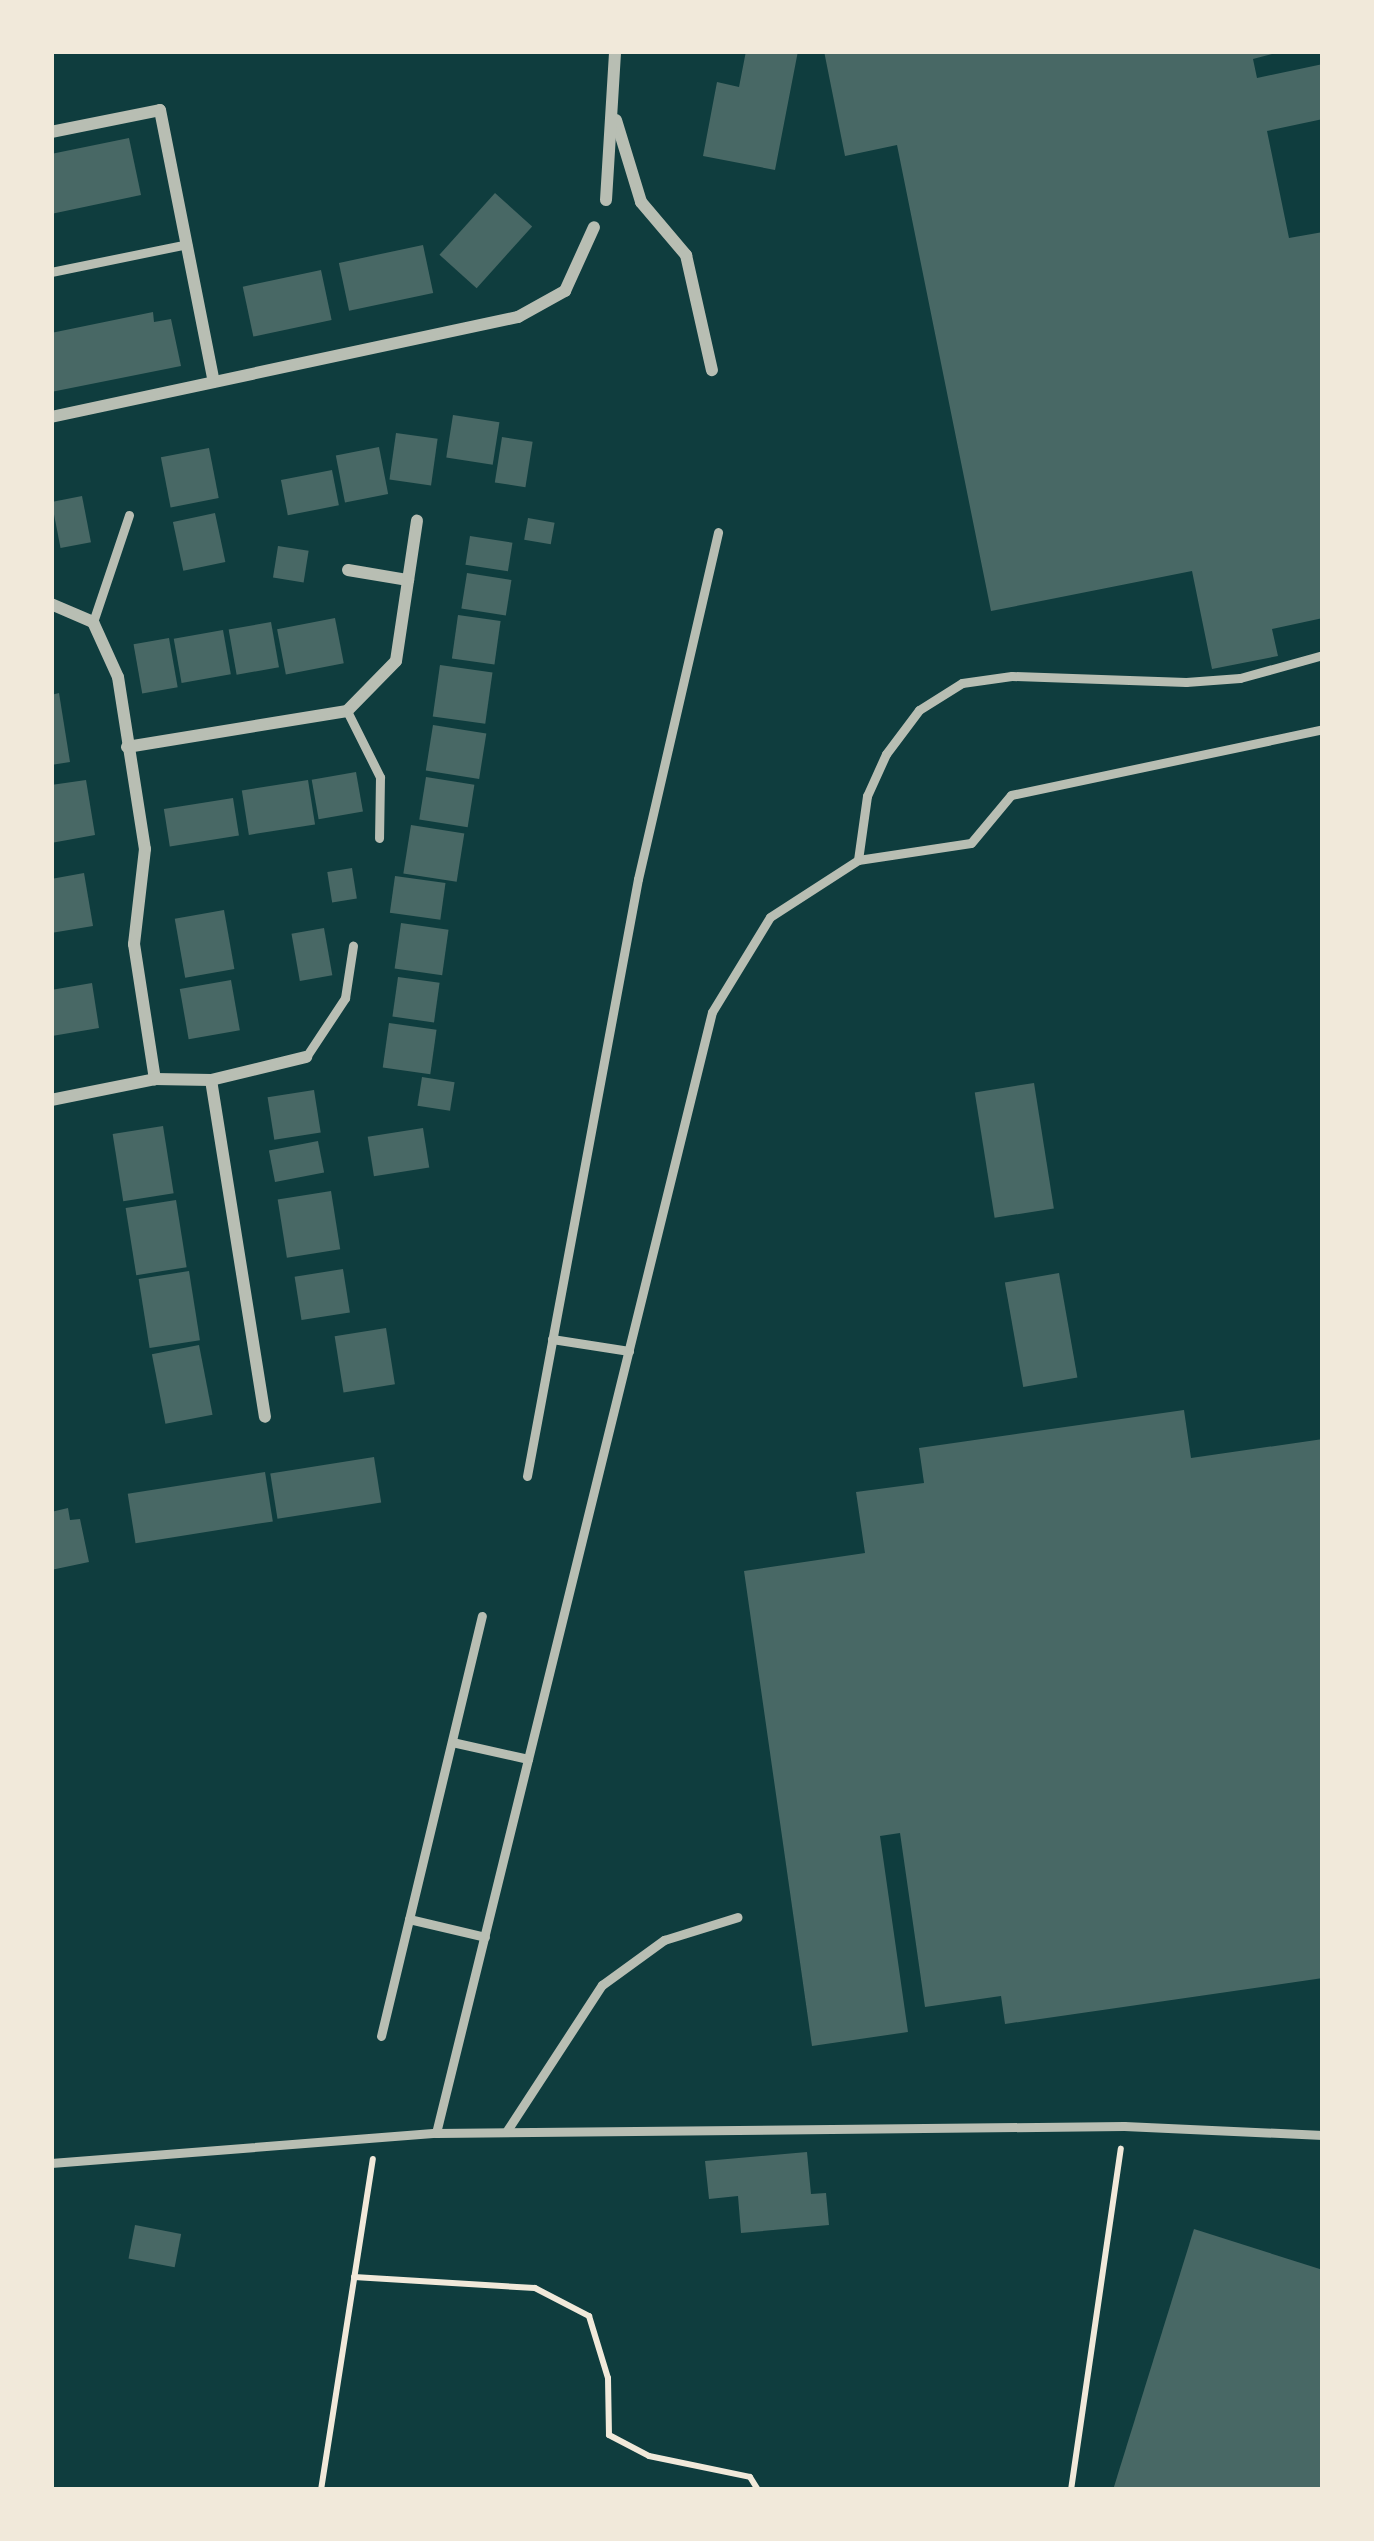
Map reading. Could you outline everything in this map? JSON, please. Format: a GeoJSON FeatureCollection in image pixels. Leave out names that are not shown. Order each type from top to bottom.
{"type":"FeatureCollection","features":[{"type":"Feature","properties":{"kind":"street"},"geometry":{"type":"LineString","coordinates":[[605,200],[616,120],[615,51]]}},
{"type":"Feature","properties":{"kind":"street"},"geometry":{"type":"LineString","coordinates":[[51,131],[160,110],[214,382]]}},
{"type":"Feature","properties":{"kind":"street"},"geometry":{"type":"LineString","coordinates":[[616,120],[641,202],[686,255],[712,370]]}},
{"type":"Feature","properties":{"kind":"street"},"geometry":{"type":"LineString","coordinates":[[51,418],[518,317],[565,291],[594,227]]}},
{"type":"Feature","properties":{"kind":"street"},"geometry":{"type":"LineString","coordinates":[[127,747],[347,710],[396,661],[418,521]]}},
{"type":"Feature","properties":{"kind":"street"},"geometry":{"type":"LineString","coordinates":[[349,570],[408,580]]}},
{"type":"Feature","properties":{"kind":"street"},"geometry":{"type":"LineString","coordinates":[[51,604],[93,622],[118,677],[146,849],[134,944],[154,1079]]}},
{"type":"Feature","properties":{"kind":"street"},"geometry":{"type":"LineString","coordinates":[[51,1100],[154,1079],[211,1080],[306,1057]]}},
{"type":"Feature","properties":{"kind":"street"},"geometry":{"type":"LineString","coordinates":[[211,1080],[265,1417]]}},
{"type":"Feature","properties":{"kind":"lane"},"geometry":{"type":"LineString","coordinates":[[51,272],[187,244]]}},
{"type":"Feature","properties":{"kind":"lane"},"geometry":{"type":"LineString","coordinates":[[93,622],[129,514]]}},
{"type":"Feature","properties":{"kind":"lane"},"geometry":{"type":"LineString","coordinates":[[527,1476],[638,879],[718,532]]}},
{"type":"Feature","properties":{"kind":"lane"},"geometry":{"type":"LineString","coordinates":[[858,860],[867,796],[886,754],[919,710],[962,683],[1012,676],[1186,682],[1240,678],[1323,655]]}},
{"type":"Feature","properties":{"kind":"lane"},"geometry":{"type":"LineString","coordinates":[[347,710],[380,777],[379,838]]}},
{"type":"Feature","properties":{"kind":"lane"},"geometry":{"type":"LineString","coordinates":[[436,2133],[712,1012],[770,917],[858,860],[971,843],[1011,796],[1323,729]]}},
{"type":"Feature","properties":{"kind":"lane"},"geometry":{"type":"LineString","coordinates":[[306,1057],[345,998],[352,946]]}},
{"type":"Feature","properties":{"kind":"lane"},"geometry":{"type":"LineString","coordinates":[[552,1339],[629,1352]]}},
{"type":"Feature","properties":{"kind":"lane"},"geometry":{"type":"LineString","coordinates":[[381,2036],[482,1616]]}},
{"type":"Feature","properties":{"kind":"lane"},"geometry":{"type":"LineString","coordinates":[[452,1742],[528,1759]]}},
{"type":"Feature","properties":{"kind":"lane"},"geometry":{"type":"LineString","coordinates":[[506,2132],[602,1985],[664,1940],[738,1917]]}},
{"type":"Feature","properties":{"kind":"lane"},"geometry":{"type":"LineString","coordinates":[[409,1919],[484,1936]]}},
{"type":"Feature","properties":{"kind":"lane"},"geometry":{"type":"LineString","coordinates":[[51,2163],[436,2133],[1124,2126],[1323,2135]]}},
{"type":"Feature","properties":{"kind":"path"},"geometry":{"type":"LineString","coordinates":[[1071,2490],[1124,2126]]}},
{"type":"Feature","properties":{"kind":"path"},"geometry":{"type":"LineString","coordinates":[[321,2490],[376,2138]]}},
{"type":"Feature","properties":{"kind":"path"},"geometry":{"type":"LineString","coordinates":[[354,2277],[535,2288],[589,2316],[608,2378],[609,2435],[649,2456],[750,2477],[758,2490]]}},
{"type":"Feature","properties":{"kind":"building"},"geometry":{"type":"Polygon","coordinates":[[[746,51],[798,51],[775,170],[703,156],[717,82],[739,87],[746,51]]]}},
{"type":"Feature","properties":{"kind":"building"},"geometry":{"type":"Polygon","coordinates":[[[824,51],[1284,51],[1253,59],[1257,78],[1323,64],[1323,119],[1267,131],[1289,238],[1323,232],[1323,618],[1272,629],[1278,656],[1212,669],[1192,571],[991,611],[897,145],[845,156],[824,51]]]}},
{"type":"Feature","properties":{"kind":"building"},"geometry":{"type":"Polygon","coordinates":[[[129,138],[141,195],[51,214],[51,154],[129,138]]]}},
{"type":"Feature","properties":{"kind":"building"},"geometry":{"type":"Polygon","coordinates":[[[495,193],[532,226],[477,288],[439,255],[495,193]]]}},
{"type":"Feature","properties":{"kind":"building"},"geometry":{"type":"Polygon","coordinates":[[[423,245],[433,293],[349,311],[339,263],[423,245]]]}},
{"type":"Feature","properties":{"kind":"building"},"geometry":{"type":"Polygon","coordinates":[[[321,270],[332,320],[253,337],[243,287],[321,270]]]}},
{"type":"Feature","properties":{"kind":"building"},"geometry":{"type":"Polygon","coordinates":[[[153,312],[154,322],[171,319],[181,366],[51,392],[51,333],[153,312]]]}},
{"type":"Feature","properties":{"kind":"building"},"geometry":{"type":"Polygon","coordinates":[[[453,415],[499,422],[493,465],[446,457],[453,415]]]}},
{"type":"Feature","properties":{"kind":"building"},"geometry":{"type":"Polygon","coordinates":[[[396,433],[438,439],[431,485],[389,480],[396,433]]]}},
{"type":"Feature","properties":{"kind":"building"},"geometry":{"type":"Polygon","coordinates":[[[502,437],[533,442],[525,487],[495,482],[502,437]]]}},
{"type":"Feature","properties":{"kind":"building"},"geometry":{"type":"Polygon","coordinates":[[[379,447],[388,494],[345,503],[336,455],[379,447]]]}},
{"type":"Feature","properties":{"kind":"building"},"geometry":{"type":"Polygon","coordinates":[[[209,448],[219,498],[171,507],[161,457],[209,448]]]}},
{"type":"Feature","properties":{"kind":"building"},"geometry":{"type":"Polygon","coordinates":[[[332,470],[339,505],[288,515],[281,480],[332,470]]]}},
{"type":"Feature","properties":{"kind":"building"},"geometry":{"type":"Polygon","coordinates":[[[82,496],[91,542],[61,548],[52,502],[82,496]]]}},
{"type":"Feature","properties":{"kind":"building"},"geometry":{"type":"Polygon","coordinates":[[[215,513],[225,562],[183,571],[173,522],[215,513]]]}},
{"type":"Feature","properties":{"kind":"building"},"geometry":{"type":"Polygon","coordinates":[[[528,518],[555,523],[551,544],[524,540],[528,518]]]}},
{"type":"Feature","properties":{"kind":"building"},"geometry":{"type":"Polygon","coordinates":[[[470,536],[512,543],[508,571],[465,565],[470,536]]]}},
{"type":"Feature","properties":{"kind":"building"},"geometry":{"type":"Polygon","coordinates":[[[278,546],[309,551],[304,582],[273,578],[278,546]]]}},
{"type":"Feature","properties":{"kind":"building"},"geometry":{"type":"Polygon","coordinates":[[[467,573],[511,580],[506,616],[461,609],[467,573]]]}},
{"type":"Feature","properties":{"kind":"building"},"geometry":{"type":"Polygon","coordinates":[[[458,615],[501,621],[494,665],[452,659],[458,615]]]}},
{"type":"Feature","properties":{"kind":"building"},"geometry":{"type":"Polygon","coordinates":[[[335,618],[344,663],[286,674],[277,629],[335,618]]]}},
{"type":"Feature","properties":{"kind":"building"},"geometry":{"type":"Polygon","coordinates":[[[271,622],[279,667],[237,675],[229,629],[271,622]]]}},
{"type":"Feature","properties":{"kind":"building"},"geometry":{"type":"Polygon","coordinates":[[[223,630],[231,674],[182,683],[174,639],[223,630]]]}},
{"type":"Feature","properties":{"kind":"building"},"geometry":{"type":"Polygon","coordinates":[[[169,638],[178,687],[142,693],[134,644],[169,638]]]}},
{"type":"Feature","properties":{"kind":"building"},"geometry":{"type":"Polygon","coordinates":[[[440,665],[492,672],[485,724],[433,716],[440,665]]]}},
{"type":"Feature","properties":{"kind":"building"},"geometry":{"type":"Polygon","coordinates":[[[59,693],[70,762],[51,765],[51,695],[59,693]]]}},
{"type":"Feature","properties":{"kind":"building"},"geometry":{"type":"Polygon","coordinates":[[[433,725],[486,733],[479,779],[426,770],[433,725]]]}},
{"type":"Feature","properties":{"kind":"building"},"geometry":{"type":"Polygon","coordinates":[[[356,772],[363,811],[319,819],[312,780],[356,772]]]}},
{"type":"Feature","properties":{"kind":"building"},"geometry":{"type":"Polygon","coordinates":[[[426,777],[474,785],[468,827],[419,819],[426,777]]]}},
{"type":"Feature","properties":{"kind":"building"},"geometry":{"type":"Polygon","coordinates":[[[86,780],[95,835],[51,843],[51,785],[86,780]]]}},
{"type":"Feature","properties":{"kind":"building"},"geometry":{"type":"Polygon","coordinates":[[[308,780],[315,824],[249,835],[242,790],[308,780]]]}},
{"type":"Feature","properties":{"kind":"building"},"geometry":{"type":"Polygon","coordinates":[[[233,798],[239,836],[170,846],[164,809],[233,798]]]}},
{"type":"Feature","properties":{"kind":"building"},"geometry":{"type":"Polygon","coordinates":[[[411,825],[464,833],[457,882],[403,873],[411,825]]]}},
{"type":"Feature","properties":{"kind":"building"},"geometry":{"type":"Polygon","coordinates":[[[352,868],[357,899],[332,903],[327,872],[352,868]]]}},
{"type":"Feature","properties":{"kind":"building"},"geometry":{"type":"Polygon","coordinates":[[[84,873],[93,926],[51,933],[51,879],[84,873]]]}},
{"type":"Feature","properties":{"kind":"building"},"geometry":{"type":"Polygon","coordinates":[[[395,876],[446,883],[440,920],[390,913],[395,876]]]}},
{"type":"Feature","properties":{"kind":"building"},"geometry":{"type":"Polygon","coordinates":[[[224,910],[234,969],[185,978],[175,919],[224,910]]]}},
{"type":"Feature","properties":{"kind":"building"},"geometry":{"type":"Polygon","coordinates":[[[401,923],[449,930],[442,975],[395,969],[401,923]]]}},
{"type":"Feature","properties":{"kind":"building"},"geometry":{"type":"Polygon","coordinates":[[[324,928],[332,975],[300,981],[292,934],[324,928]]]}},
{"type":"Feature","properties":{"kind":"building"},"geometry":{"type":"Polygon","coordinates":[[[398,977],[440,983],[434,1022],[392,1017],[398,977]]]}},
{"type":"Feature","properties":{"kind":"building"},"geometry":{"type":"Polygon","coordinates":[[[231,980],[240,1030],[189,1039],[180,989],[231,980]]]}},
{"type":"Feature","properties":{"kind":"building"},"geometry":{"type":"Polygon","coordinates":[[[92,983],[99,1028],[52,1036],[51,990],[92,983]]]}},
{"type":"Feature","properties":{"kind":"building"},"geometry":{"type":"Polygon","coordinates":[[[389,1023],[437,1030],[430,1074],[383,1068],[389,1023]]]}},
{"type":"Feature","properties":{"kind":"building"},"geometry":{"type":"Polygon","coordinates":[[[422,1077],[455,1082],[450,1111],[417,1106],[422,1077]]]}},
{"type":"Feature","properties":{"kind":"building"},"geometry":{"type":"Polygon","coordinates":[[[1034,1083],[1054,1208],[995,1218],[975,1092],[1034,1083]]]}},
{"type":"Feature","properties":{"kind":"building"},"geometry":{"type":"Polygon","coordinates":[[[314,1090],[321,1132],[274,1140],[268,1097],[314,1090]]]}},
{"type":"Feature","properties":{"kind":"building"},"geometry":{"type":"Polygon","coordinates":[[[163,1126],[174,1193],[123,1201],[113,1134],[163,1126]]]}},
{"type":"Feature","properties":{"kind":"building"},"geometry":{"type":"Polygon","coordinates":[[[423,1128],[429,1168],[374,1176],[368,1137],[423,1128]]]}},
{"type":"Feature","properties":{"kind":"building"},"geometry":{"type":"Polygon","coordinates":[[[318,1141],[324,1172],[275,1182],[269,1151],[318,1141]]]}},
{"type":"Feature","properties":{"kind":"building"},"geometry":{"type":"Polygon","coordinates":[[[331,1191],[340,1249],[287,1258],[278,1199],[331,1191]]]}},
{"type":"Feature","properties":{"kind":"building"},"geometry":{"type":"Polygon","coordinates":[[[176,1200],[187,1267],[136,1275],[126,1208],[176,1200]]]}},
{"type":"Feature","properties":{"kind":"building"},"geometry":{"type":"Polygon","coordinates":[[[343,1269],[350,1312],[301,1320],[295,1277],[343,1269]]]}},
{"type":"Feature","properties":{"kind":"building"},"geometry":{"type":"Polygon","coordinates":[[[189,1271],[200,1340],[150,1348],[139,1279],[189,1271]]]}},
{"type":"Feature","properties":{"kind":"building"},"geometry":{"type":"Polygon","coordinates":[[[1059,1273],[1077,1377],[1023,1387],[1005,1283],[1059,1273]]]}},
{"type":"Feature","properties":{"kind":"building"},"geometry":{"type":"Polygon","coordinates":[[[386,1328],[395,1384],[344,1392],[335,1336],[386,1328]]]}},
{"type":"Feature","properties":{"kind":"building"},"geometry":{"type":"Polygon","coordinates":[[[199,1345],[213,1415],[165,1424],[152,1354],[199,1345]]]}},
{"type":"Feature","properties":{"kind":"building"},"geometry":{"type":"Polygon","coordinates":[[[1184,1410],[1191,1458],[1323,1439],[1323,1978],[1005,2024],[1001,1996],[925,2007],[900,1833],[880,1836],[908,2032],[812,2046],[744,1571],[865,1553],[856,1492],[924,1483],[919,1448],[1184,1410]]]}},
{"type":"Feature","properties":{"kind":"building"},"geometry":{"type":"Polygon","coordinates":[[[374,1457],[381,1502],[277,1519],[270,1473],[374,1457]]]}},
{"type":"Feature","properties":{"kind":"building"},"geometry":{"type":"Polygon","coordinates":[[[265,1472],[273,1521],[136,1543],[128,1494],[265,1472]]]}},
{"type":"Feature","properties":{"kind":"building"},"geometry":{"type":"Polygon","coordinates":[[[68,1508],[70,1520],[80,1519],[89,1562],[51,1570],[51,1512],[68,1508]]]}},
{"type":"Feature","properties":{"kind":"building"},"geometry":{"type":"Polygon","coordinates":[[[807,2152],[811,2194],[826,2193],[829,2225],[741,2233],[738,2196],[709,2199],[705,2161],[807,2152]]]}},
{"type":"Feature","properties":{"kind":"building"},"geometry":{"type":"Polygon","coordinates":[[[135,2225],[181,2234],[175,2267],[129,2258],[135,2225]]]}},
{"type":"Feature","properties":{"kind":"building"},"geometry":{"type":"Polygon","coordinates":[[[1194,2229],[1323,2270],[1323,2490],[1113,2490],[1194,2229]]]}}]}
